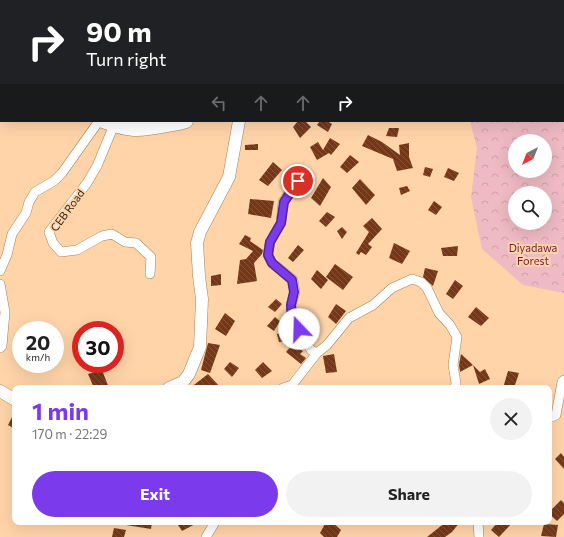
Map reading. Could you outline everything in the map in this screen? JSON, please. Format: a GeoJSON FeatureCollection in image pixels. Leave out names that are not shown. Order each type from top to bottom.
{"type":"FeatureCollection","features":[{"type":"Feature","properties":{"kind":"highway"},"geometry":{"type":"LineString","coordinates":[[108,123],[135,130],[148,129],[181,122]]}},
{"type":"Feature","properties":{"kind":"main road"},"geometry":{"type":"LineString","coordinates":[[176,385],[183,382],[189,374],[194,366],[200,347],[202,299],[199,276],[198,243],[200,232],[229,177],[236,145],[239,122]]}},
{"type":"Feature","properties":{"kind":"main road"},"geometry":{"type":"LineString","coordinates":[[0,391],[12,398]]}},
{"type":"Feature","properties":{"kind":"street"},"geometry":{"type":"LineString","coordinates":[[0,272],[7,255],[12,234],[26,213],[29,202],[35,192],[54,181],[62,173],[98,122]]}},
{"type":"Feature","properties":{"kind":"street","name":"CEB Road"},"geometry":{"type":"LineString","coordinates":[[108,123],[97,166],[49,232],[53,242],[61,252],[77,250],[102,236],[112,234],[125,242],[136,242],[151,257],[150,274]]}},
{"type":"Feature","properties":{"kind":"street"},"geometry":{"type":"LineString","coordinates":[[298,181],[284,202],[281,223],[270,242],[268,255],[272,263],[292,280],[294,292],[291,305],[292,318],[311,350],[317,353]]}},
{"type":"Feature","properties":{"kind":"street"},"geometry":{"type":"LineString","coordinates":[[290,385],[317,353],[327,345],[349,318],[373,305],[392,288],[412,279],[421,282],[427,288],[439,313],[450,325],[457,337],[453,365],[456,385]]}},
{"type":"Feature","properties":{"kind":"street"},"geometry":{"type":"LineString","coordinates":[[0,284],[5,312],[2,346],[0,348]]}},
{"type":"Feature","properties":{"kind":"street"},"geometry":{"type":"LineString","coordinates":[[552,417],[556,415],[562,382],[564,380]]}},
{"type":"Feature","properties":{"kind":"street"},"geometry":{"type":"LineString","coordinates":[[206,537],[213,525]]}},
{"type":"Feature","properties":{"kind":"street"},"geometry":{"type":"LineString","coordinates":[[478,525],[479,537]]}},
{"type":"Feature","properties":{"kind":"green space","name":"Diyadawa Forest"},"geometry":{"type":"Polygon","coordinates":[[[470,122],[564,122],[564,293],[523,285],[482,249],[471,197],[477,148],[470,122]]]}},
{"type":"Feature","properties":{"kind":"building"},"geometry":{"type":"Polygon","coordinates":[[[297,122],[306,122],[311,127],[300,138],[293,127],[297,122]]]}},
{"type":"Feature","properties":{"kind":"building"},"geometry":{"type":"Polygon","coordinates":[[[319,122],[329,122],[332,124],[328,132],[317,125],[319,122]]]}},
{"type":"Feature","properties":{"kind":"building"},"geometry":{"type":"Polygon","coordinates":[[[389,128],[399,128],[397,137],[386,136],[389,128]]]}},
{"type":"Feature","properties":{"kind":"building"},"geometry":{"type":"Polygon","coordinates":[[[368,135],[382,142],[400,155],[399,145],[409,143],[409,157],[413,168],[397,171],[393,159],[362,146],[368,135]]]}},
{"type":"Feature","properties":{"kind":"building"},"geometry":{"type":"Polygon","coordinates":[[[330,138],[340,144],[331,155],[329,153],[317,160],[310,147],[318,142],[323,150],[330,138]]]}},
{"type":"Feature","properties":{"kind":"building"},"geometry":{"type":"Polygon","coordinates":[[[258,144],[258,150],[245,150],[245,145],[258,144]]]}},
{"type":"Feature","properties":{"kind":"building"},"geometry":{"type":"Polygon","coordinates":[[[350,155],[359,162],[347,173],[340,167],[350,155]]]}},
{"type":"Feature","properties":{"kind":"building"},"geometry":{"type":"Polygon","coordinates":[[[273,162],[282,170],[268,186],[259,180],[273,162]]]}},
{"type":"Feature","properties":{"kind":"building"},"geometry":{"type":"Polygon","coordinates":[[[425,167],[433,169],[430,177],[423,175],[425,167]]]}},
{"type":"Feature","properties":{"kind":"building"},"geometry":{"type":"Polygon","coordinates":[[[448,168],[459,173],[454,181],[444,177],[448,168]]]}},
{"type":"Feature","properties":{"kind":"building"},"geometry":{"type":"Polygon","coordinates":[[[323,178],[331,187],[320,206],[311,198],[323,178]]]}},
{"type":"Feature","properties":{"kind":"building"},"geometry":{"type":"Polygon","coordinates":[[[360,179],[375,195],[366,205],[352,188],[360,179]]]}},
{"type":"Feature","properties":{"kind":"building"},"geometry":{"type":"Polygon","coordinates":[[[407,186],[410,191],[401,195],[399,188],[407,186]]]}},
{"type":"Feature","properties":{"kind":"building"},"geometry":{"type":"Polygon","coordinates":[[[250,199],[274,201],[271,218],[248,214],[250,199]]]}},
{"type":"Feature","properties":{"kind":"building"},"geometry":{"type":"Polygon","coordinates":[[[434,201],[442,207],[436,215],[428,210],[434,201]]]}},
{"type":"Feature","properties":{"kind":"building"},"geometry":{"type":"Polygon","coordinates":[[[327,212],[335,217],[326,227],[319,221],[327,212]]]}},
{"type":"Feature","properties":{"kind":"building"},"geometry":{"type":"Polygon","coordinates":[[[372,218],[382,229],[368,244],[372,247],[366,255],[361,252],[359,255],[356,253],[369,232],[363,226],[372,218]]]}},
{"type":"Feature","properties":{"kind":"building"},"geometry":{"type":"Polygon","coordinates":[[[342,227],[347,232],[342,239],[337,231],[342,227]]]}},
{"type":"Feature","properties":{"kind":"building"},"geometry":{"type":"Polygon","coordinates":[[[245,235],[251,238],[250,241],[263,250],[262,254],[254,263],[257,281],[237,284],[240,260],[246,259],[253,251],[239,244],[245,235]]]}},
{"type":"Feature","properties":{"kind":"building"},"geometry":{"type":"Polygon","coordinates":[[[394,243],[410,251],[402,264],[389,258],[394,243]]]}},
{"type":"Feature","properties":{"kind":"building"},"geometry":{"type":"Polygon","coordinates":[[[298,245],[304,250],[293,262],[288,258],[298,245]]]}},
{"type":"Feature","properties":{"kind":"building"},"geometry":{"type":"Polygon","coordinates":[[[458,246],[457,256],[443,256],[441,248],[458,246]]]}},
{"type":"Feature","properties":{"kind":"building"},"geometry":{"type":"Polygon","coordinates":[[[335,264],[353,277],[343,290],[326,277],[335,264]]]}},
{"type":"Feature","properties":{"kind":"building"},"geometry":{"type":"Polygon","coordinates":[[[425,268],[438,271],[433,286],[423,277],[425,268]]]}},
{"type":"Feature","properties":{"kind":"building"},"geometry":{"type":"Polygon","coordinates":[[[317,270],[328,280],[321,289],[311,279],[317,270]]]}},
{"type":"Feature","properties":{"kind":"building"},"geometry":{"type":"Polygon","coordinates":[[[221,274],[221,285],[211,286],[211,276],[221,274]]]}},
{"type":"Feature","properties":{"kind":"building"},"geometry":{"type":"Polygon","coordinates":[[[455,280],[463,286],[453,299],[446,294],[455,280]]]}},
{"type":"Feature","properties":{"kind":"building"},"geometry":{"type":"Polygon","coordinates":[[[276,299],[282,304],[275,312],[268,307],[276,299]]]}},
{"type":"Feature","properties":{"kind":"building"},"geometry":{"type":"Polygon","coordinates":[[[336,304],[346,311],[336,324],[328,317],[336,304]]]}},
{"type":"Feature","properties":{"kind":"building"},"geometry":{"type":"Polygon","coordinates":[[[476,307],[489,318],[481,326],[468,317],[476,307]]]}},
{"type":"Feature","properties":{"kind":"building"},"geometry":{"type":"Polygon","coordinates":[[[225,313],[235,321],[226,336],[215,329],[225,313]]]}},
{"type":"Feature","properties":{"kind":"building"},"geometry":{"type":"Polygon","coordinates":[[[275,317],[280,321],[274,331],[267,326],[275,317]]]}},
{"type":"Feature","properties":{"kind":"building"},"geometry":{"type":"Polygon","coordinates":[[[286,331],[287,341],[279,342],[277,334],[286,331]]]}},
{"type":"Feature","properties":{"kind":"building"},"geometry":{"type":"Polygon","coordinates":[[[208,343],[220,345],[210,373],[201,370],[208,343]]]}},
{"type":"Feature","properties":{"kind":"building"},"geometry":{"type":"Polygon","coordinates":[[[292,345],[303,351],[300,354],[306,358],[301,364],[286,352],[292,345]]]}},
{"type":"Feature","properties":{"kind":"building"},"geometry":{"type":"Polygon","coordinates":[[[334,354],[337,372],[326,373],[323,356],[334,354]]]}},
{"type":"Feature","properties":{"kind":"building"},"geometry":{"type":"Polygon","coordinates":[[[461,354],[473,365],[460,372],[459,365],[461,354]]]}},
{"type":"Feature","properties":{"kind":"building"},"geometry":{"type":"Polygon","coordinates":[[[230,362],[239,368],[232,377],[224,369],[230,362]]]}},
{"type":"Feature","properties":{"kind":"building"},"geometry":{"type":"Polygon","coordinates":[[[263,362],[272,371],[262,378],[255,370],[263,362]]]}},
{"type":"Feature","properties":{"kind":"building"},"geometry":{"type":"Polygon","coordinates":[[[473,365],[480,372],[485,369],[490,379],[479,384],[473,365]]]}},
{"type":"Feature","properties":{"kind":"building"},"geometry":{"type":"Polygon","coordinates":[[[508,371],[519,373],[515,385],[504,385],[508,371]]]}},
{"type":"Feature","properties":{"kind":"building"},"geometry":{"type":"Polygon","coordinates":[[[103,373],[108,385],[93,385],[88,374],[103,373]]]}},
{"type":"Feature","properties":{"kind":"building"},"geometry":{"type":"Polygon","coordinates":[[[208,374],[218,385],[194,385],[208,374]]]}},
{"type":"Feature","properties":{"kind":"building"},"geometry":{"type":"Polygon","coordinates":[[[12,417],[12,427],[8,425],[12,417]]]}},
{"type":"Feature","properties":{"kind":"building"},"geometry":{"type":"Polygon","coordinates":[[[561,453],[564,457],[564,469],[555,459],[561,453]]]}},
{"type":"Feature","properties":{"kind":"building"},"geometry":{"type":"Polygon","coordinates":[[[561,500],[564,503],[564,514],[557,521],[552,517],[552,509],[561,500]]]}},
{"type":"Feature","properties":{"kind":"building"},"geometry":{"type":"Polygon","coordinates":[[[126,525],[152,525],[151,529],[126,525]]]}},
{"type":"Feature","properties":{"kind":"building"},"geometry":{"type":"Polygon","coordinates":[[[178,525],[193,525],[182,531],[178,525]]]}},
{"type":"Feature","properties":{"kind":"building"},"geometry":{"type":"Polygon","coordinates":[[[324,525],[335,525],[341,530],[337,537],[324,537],[320,533],[324,525]]]}},
{"type":"Feature","properties":{"kind":"building"},"geometry":{"type":"Polygon","coordinates":[[[442,525],[458,525],[452,532],[445,537],[427,537],[442,525]]]}},
{"type":"Feature","properties":{"kind":"building"},"geometry":{"type":"Polygon","coordinates":[[[495,525],[510,525],[499,537],[491,530],[495,525]]]}},
{"type":"Feature","properties":{"kind":"building"},"geometry":{"type":"Polygon","coordinates":[[[544,525],[558,525],[556,537],[541,536],[544,525]]]}},
{"type":"Feature","properties":{"kind":"building"},"geometry":{"type":"Polygon","coordinates":[[[114,528],[126,530],[124,537],[112,537],[114,528]]]}},
{"type":"Feature","properties":{"kind":"route"},"geometry":{"type":"LineString","coordinates":[[298,181],[284,202],[281,223],[270,242],[268,255],[272,263],[292,280],[294,292],[291,305],[292,318],[299,329]]}}]}
